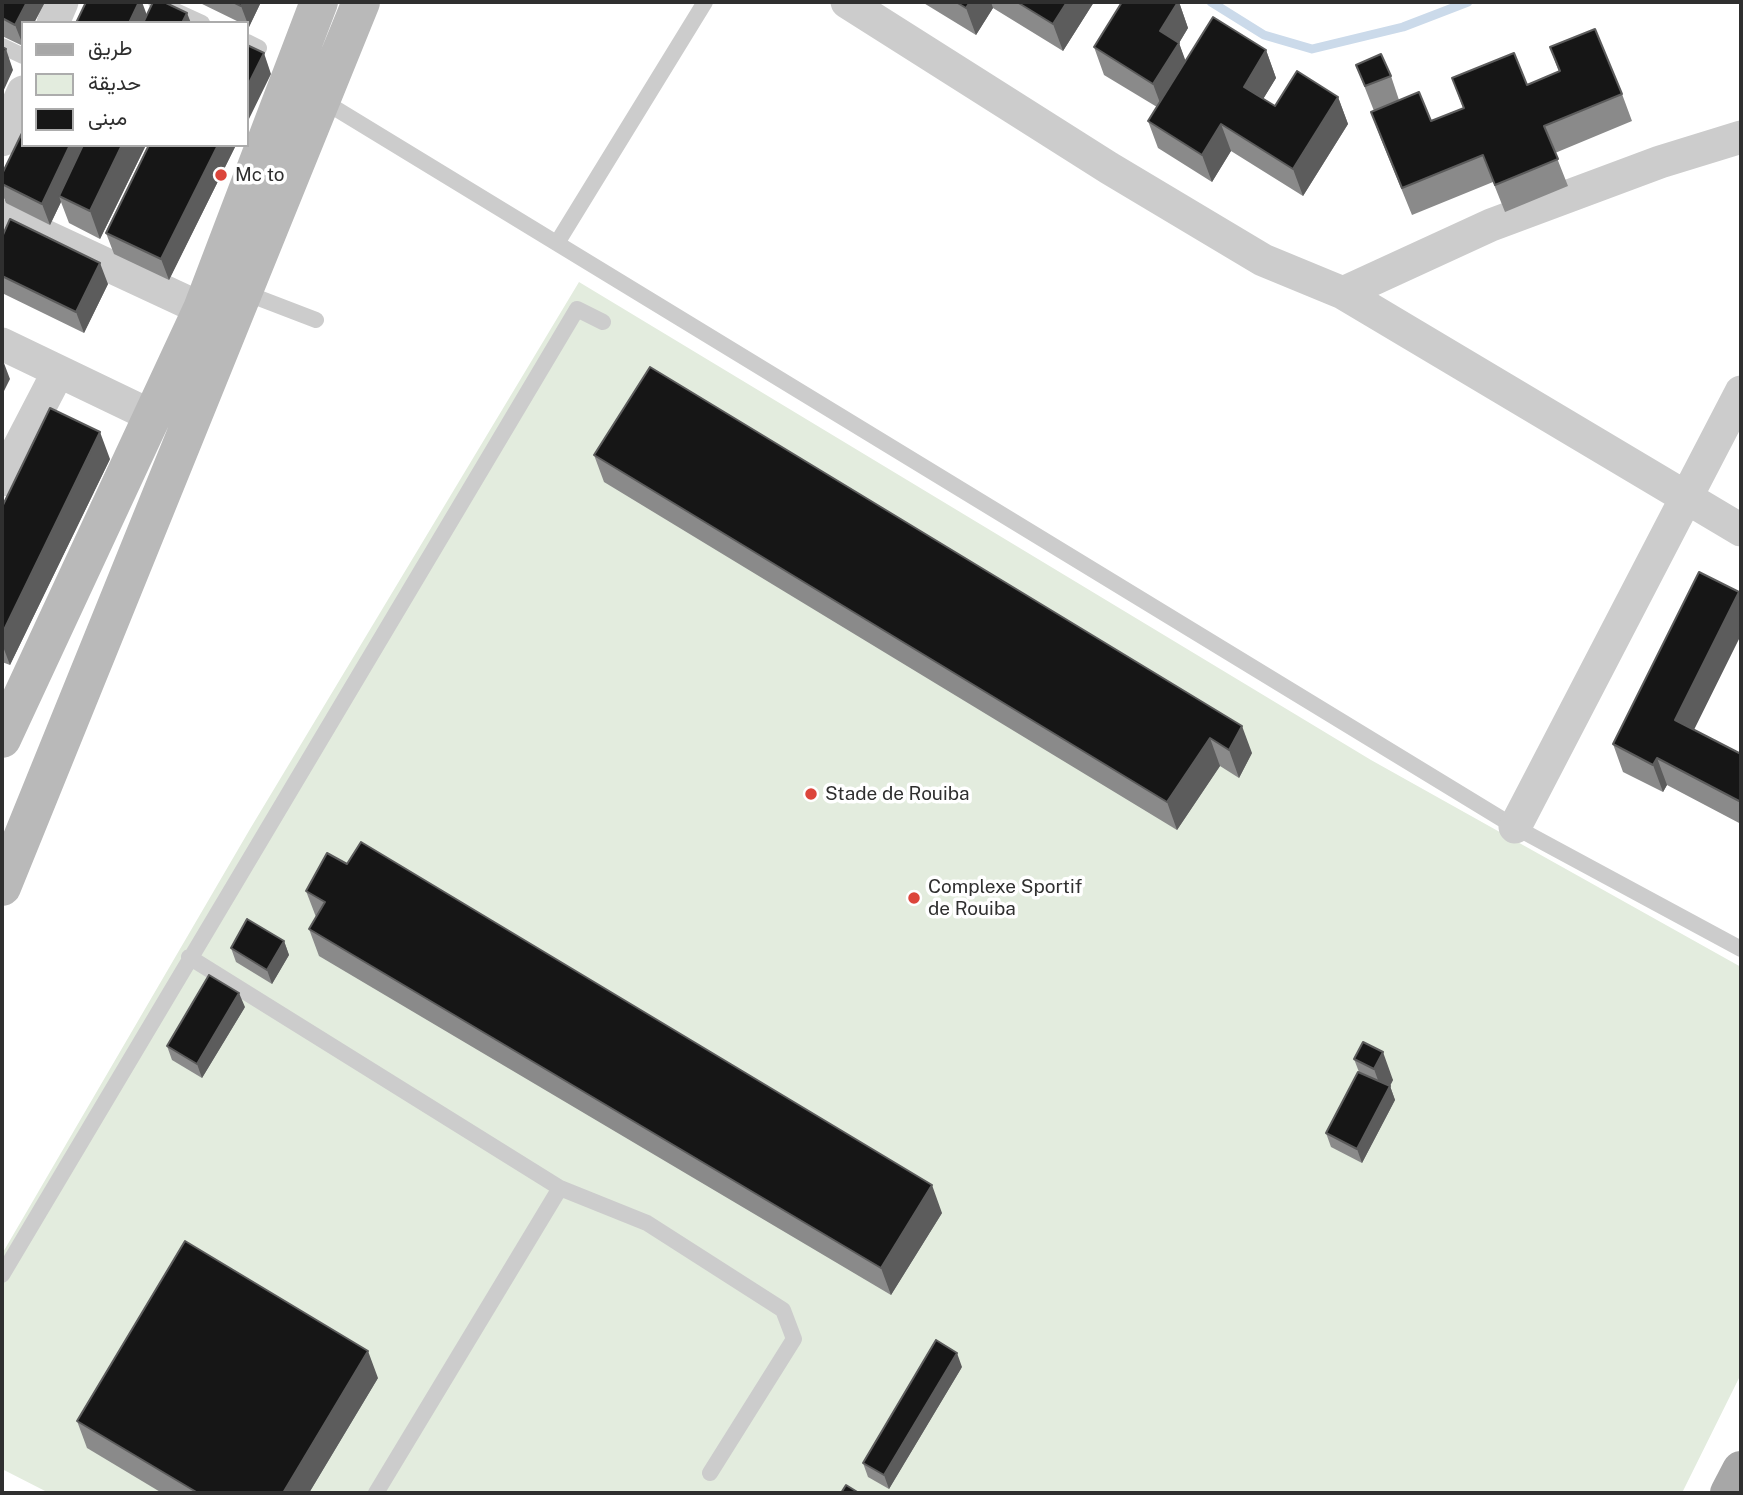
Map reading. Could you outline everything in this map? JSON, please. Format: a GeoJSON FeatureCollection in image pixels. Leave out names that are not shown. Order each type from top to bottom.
{"type":"FeatureCollection","features":[{"type":"Feature","properties":{"kind":"main road"},"geometry":{"type":"LineString","coordinates":[[1730,1493],[1741,1470]]}},
{"type":"Feature","properties":{"kind":"street"},"geometry":{"type":"LineString","coordinates":[[54,21],[62,2]]}},
{"type":"Feature","properties":{"kind":"street"},"geometry":{"type":"LineString","coordinates":[[2,887],[171,422],[202,309],[319,2]]}},
{"type":"Feature","properties":{"kind":"street"},"geometry":{"type":"LineString","coordinates":[[2,739],[243,292],[361,2]]}},
{"type":"Feature","properties":{"kind":"street"},"geometry":{"type":"LineString","coordinates":[[847,2],[1109,168],[1263,260],[1343,293],[1741,530]]}},
{"type":"Feature","properties":{"kind":"street"},"geometry":{"type":"LineString","coordinates":[[2,140],[21,97]]}},
{"type":"Feature","properties":{"kind":"street"},"geometry":{"type":"LineString","coordinates":[[1343,293],[1491,225],[1660,162],[1741,137]]}},
{"type":"Feature","properties":{"kind":"street"},"geometry":{"type":"LineString","coordinates":[[2,216],[103,256],[202,309]]}},
{"type":"Feature","properties":{"kind":"street"},"geometry":{"type":"LineString","coordinates":[[2,344],[171,422]]}},
{"type":"Feature","properties":{"kind":"street"},"geometry":{"type":"LineString","coordinates":[[2,480],[58,372]]}},
{"type":"Feature","properties":{"kind":"street"},"geometry":{"type":"LineString","coordinates":[[1515,827],[1741,391]]}},
{"type":"Feature","properties":{"kind":"lane"},"geometry":{"type":"LineString","coordinates":[[156,2],[198,21]]}},
{"type":"Feature","properties":{"kind":"lane"},"geometry":{"type":"LineString","coordinates":[[557,243],[705,2]]}},
{"type":"Feature","properties":{"kind":"lane"},"geometry":{"type":"LineString","coordinates":[[2,46],[21,55]]}},
{"type":"Feature","properties":{"kind":"lane"},"geometry":{"type":"LineString","coordinates":[[320,99],[1515,827],[1741,949]]}},
{"type":"Feature","properties":{"kind":"lane"},"geometry":{"type":"LineString","coordinates":[[243,292],[316,320]]}},
{"type":"Feature","properties":{"kind":"lane"},"geometry":{"type":"LineString","coordinates":[[2,1276],[189,957],[577,309],[603,322]]}},
{"type":"Feature","properties":{"kind":"lane"},"geometry":{"type":"LineString","coordinates":[[189,957],[560,1188],[647,1223],[783,1310],[794,1339],[710,1473]]}},
{"type":"Feature","properties":{"kind":"lane"},"geometry":{"type":"LineString","coordinates":[[376,1493],[560,1188]]}},
{"type":"Feature","properties":{"kind":"green space","name":"Complexe Sportif de Rouiba"},"geometry":{"type":"Polygon","coordinates":[[[579,282],[1371,760],[1741,967],[1741,1374],[1682,1493],[49,1493],[2,1469],[2,1254],[250,829],[579,282]]]}},
{"type":"Feature","properties":{"kind":"building"},"geometry":{"type":"Polygon","coordinates":[[[2,2],[27,2],[15,25],[2,18],[2,2]]]}},
{"type":"Feature","properties":{"kind":"building"},"geometry":{"type":"Polygon","coordinates":[[[86,2],[139,2],[130,21],[77,21],[86,2]]]}},
{"type":"Feature","properties":{"kind":"building"},"geometry":{"type":"Polygon","coordinates":[[[153,2],[164,2],[187,13],[183,21],[144,21],[153,2]]]}},
{"type":"Feature","properties":{"kind":"building"},"geometry":{"type":"Polygon","coordinates":[[[956,2],[970,2],[966,8],[956,2]]]}},
{"type":"Feature","properties":{"kind":"building"},"geometry":{"type":"Polygon","coordinates":[[[1017,2],[1067,2],[1053,24],[1017,2]]]}},
{"type":"Feature","properties":{"kind":"building"},"geometry":{"type":"Polygon","coordinates":[[[1122,2],[1178,2],[1160,31],[1179,43],[1153,84],[1094,47],[1122,2]]]}},
{"type":"Feature","properties":{"kind":"building"},"geometry":{"type":"Polygon","coordinates":[[[1213,17],[1266,50],[1244,87],[1275,106],[1297,71],[1338,97],[1293,169],[1221,124],[1202,155],[1148,121],[1213,17]]]}},
{"type":"Feature","properties":{"kind":"building"},"geometry":{"type":"Polygon","coordinates":[[[1595,29],[1622,94],[1544,126],[1558,159],[1495,185],[1483,155],[1402,188],[1371,112],[1419,92],[1431,121],[1464,108],[1452,78],[1514,53],[1527,85],[1560,71],[1550,47],[1595,29]]]}},
{"type":"Feature","properties":{"kind":"building"},"geometry":{"type":"Polygon","coordinates":[[[248,45],[264,53],[248,85],[248,45]]]}},
{"type":"Feature","properties":{"kind":"building"},"geometry":{"type":"Polygon","coordinates":[[[1381,54],[1391,76],[1365,86],[1356,65],[1381,54]]]}},
{"type":"Feature","properties":{"kind":"building"},"geometry":{"type":"Polygon","coordinates":[[[21,135],[21,147],[69,147],[42,204],[2,184],[2,174],[21,135]]]}},
{"type":"Feature","properties":{"kind":"building"},"geometry":{"type":"Polygon","coordinates":[[[82,147],[121,147],[90,211],[59,196],[82,147]]]}},
{"type":"Feature","properties":{"kind":"building"},"geometry":{"type":"Polygon","coordinates":[[[148,147],[217,147],[161,259],[106,233],[148,147]]]}},
{"type":"Feature","properties":{"kind":"building"},"geometry":{"type":"Polygon","coordinates":[[[10,219],[100,263],[76,312],[2,276],[2,237],[10,219]]]}},
{"type":"Feature","properties":{"kind":"building"},"geometry":{"type":"Polygon","coordinates":[[[650,367],[1242,726],[1229,750],[1210,738],[1167,802],[594,455],[650,367]]]}},
{"type":"Feature","properties":{"kind":"building"},"geometry":{"type":"Polygon","coordinates":[[[50,408],[100,432],[2,634],[2,507],[50,408]]]}},
{"type":"Feature","properties":{"kind":"building"},"geometry":{"type":"Polygon","coordinates":[[[1699,572],[1739,592],[1675,720],[1741,754],[1741,802],[1657,758],[1653,765],[1613,744],[1699,572]]]}},
{"type":"Feature","properties":{"kind":"building"},"geometry":{"type":"Polygon","coordinates":[[[361,842],[932,1185],[881,1268],[309,929],[325,902],[306,891],[327,853],[347,864],[361,842]]]}},
{"type":"Feature","properties":{"kind":"building"},"geometry":{"type":"Polygon","coordinates":[[[247,919],[284,941],[267,970],[231,948],[247,919]]]}},
{"type":"Feature","properties":{"kind":"building"},"geometry":{"type":"Polygon","coordinates":[[[209,975],[239,993],[197,1064],[167,1046],[209,975]]]}},
{"type":"Feature","properties":{"kind":"building"},"geometry":{"type":"Polygon","coordinates":[[[1363,1042],[1383,1052],[1374,1069],[1354,1059],[1363,1042]]]}},
{"type":"Feature","properties":{"kind":"building"},"geometry":{"type":"Polygon","coordinates":[[[1358,1072],[1390,1086],[1357,1149],[1326,1133],[1358,1072]]]}},
{"type":"Feature","properties":{"kind":"building"},"geometry":{"type":"Polygon","coordinates":[[[185,1241],[368,1351],[283,1493],[198,1493],[77,1421],[185,1241]]]}},
{"type":"Feature","properties":{"kind":"building"},"geometry":{"type":"Polygon","coordinates":[[[936,1340],[957,1353],[884,1475],[863,1463],[936,1340]]]}},
{"type":"Feature","properties":{"kind":"building"},"geometry":{"type":"Polygon","coordinates":[[[846,1485],[859,1493],[841,1493],[846,1485]]]}},
{"type":"Feature","properties":{"kind":"waterway"},"geometry":{"type":"LineString","coordinates":[[1211,2],[1264,35],[1312,49],[1403,27],[1468,2]]}},
{"type":"Feature","properties":{"kind":"place","name":"Mc to"},"geometry":{"type":"Point","coordinates":[221,175]}},
{"type":"Feature","properties":{"kind":"place","name":"Stade de Rouiba"},"geometry":{"type":"Point","coordinates":[811,794]}},
{"type":"Feature","properties":{"kind":"place","name":"Complexe Sportif de Rouiba"},"geometry":{"type":"Point","coordinates":[914,898]}}]}
